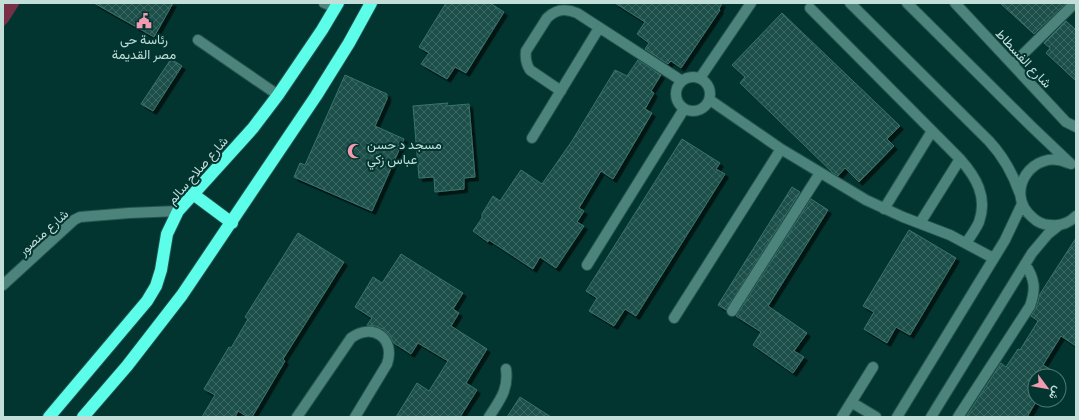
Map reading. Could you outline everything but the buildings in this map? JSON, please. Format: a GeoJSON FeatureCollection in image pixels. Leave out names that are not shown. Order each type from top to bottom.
{"type":"FeatureCollection","features":[{"type":"Feature","properties":{"kind":"highway"},"geometry":{"type":"LineString","coordinates":[[82,417],[126,366],[182,295],[232,223],[316,96],[349,43],[371,3]]}},
{"type":"Feature","properties":{"kind":"highway","name":"شارع صلاح سالم"},"geometry":{"type":"LineString","coordinates":[[49,417],[147,301],[156,286],[161,270],[167,234],[178,211],[252,128],[278,95],[337,5]]}},
{"type":"Feature","properties":{"kind":"highway"},"geometry":{"type":"LineString","coordinates":[[193,194],[232,223]]}},
{"type":"Feature","properties":{"kind":"street"},"geometry":{"type":"LineString","coordinates":[[324,3],[337,5]]}},
{"type":"Feature","properties":{"kind":"street"},"geometry":{"type":"LineString","coordinates":[[700,78],[751,3]]}},
{"type":"Feature","properties":{"kind":"street"},"geometry":{"type":"LineString","coordinates":[[850,3],[1000,152],[1015,179],[1021,199],[1028,214],[1036,221],[1046,225],[1058,226]]}},
{"type":"Feature","properties":{"kind":"street"},"geometry":{"type":"LineString","coordinates":[[908,3],[1025,120],[1074,166]]}},
{"type":"Feature","properties":{"kind":"street","name":"شارع الفسطاط"},"geometry":{"type":"LineString","coordinates":[[957,3],[1066,122],[1076,127]]}},
{"type":"Feature","properties":{"kind":"street"},"geometry":{"type":"LineString","coordinates":[[1013,64],[1076,3]]}},
{"type":"Feature","properties":{"kind":"street"},"geometry":{"type":"LineString","coordinates":[[810,8],[960,159],[975,178],[982,198],[982,210],[979,222],[966,243]]}},
{"type":"Feature","properties":{"kind":"street"},"geometry":{"type":"LineString","coordinates":[[561,91],[530,70],[525,61],[526,52],[547,18],[557,11],[564,10],[570,10],[682,81]]}},
{"type":"Feature","properties":{"kind":"street"},"geometry":{"type":"LineString","coordinates":[[532,138],[599,28]]}},
{"type":"Feature","properties":{"kind":"street"},"geometry":{"type":"LineString","coordinates":[[198,40],[278,95]]}},
{"type":"Feature","properties":{"kind":"street"},"geometry":{"type":"LineString","coordinates":[[687,78],[700,78],[706,82],[709,87],[711,93],[710,100],[702,110],[690,112],[679,105],[676,99],[676,92],[678,86],[687,78]]}},
{"type":"Feature","properties":{"kind":"street"},"geometry":{"type":"LineString","coordinates":[[710,100],[781,149],[866,200],[884,209],[950,235],[993,258]]}},
{"type":"Feature","properties":{"kind":"street"},"geometry":{"type":"LineString","coordinates":[[587,265],[684,109]]}},
{"type":"Feature","properties":{"kind":"street"},"geometry":{"type":"LineString","coordinates":[[884,209],[932,131]]}},
{"type":"Feature","properties":{"kind":"street"},"geometry":{"type":"LineString","coordinates":[[674,318],[781,149]]}},
{"type":"Feature","properties":{"kind":"street"},"geometry":{"type":"LineString","coordinates":[[920,223],[960,159]]}},
{"type":"Feature","properties":{"kind":"street"},"geometry":{"type":"LineString","coordinates":[[897,417],[1010,231],[1021,199],[1021,185],[1024,177],[1030,169],[1045,160],[1063,160],[1074,166]]}},
{"type":"Feature","properties":{"kind":"street"},"geometry":{"type":"LineString","coordinates":[[732,310],[820,173]]}},
{"type":"Feature","properties":{"kind":"street","name":"شارع منصور"},"geometry":{"type":"LineString","coordinates":[[3,285],[74,220],[80,217],[178,211]]}},
{"type":"Feature","properties":{"kind":"street"},"geometry":{"type":"LineString","coordinates":[[931,417],[1025,264],[1040,243],[1058,226],[1066,223],[1076,216]]}},
{"type":"Feature","properties":{"kind":"street"},"geometry":{"type":"LineString","coordinates":[[958,417],[1030,306],[1034,293],[1033,279],[1025,264]]}},
{"type":"Feature","properties":{"kind":"street"},"geometry":{"type":"LineString","coordinates":[[296,417],[351,338],[363,332],[370,332],[383,338],[390,350],[390,357],[354,417]]}},
{"type":"Feature","properties":{"kind":"street"},"geometry":{"type":"LineString","coordinates":[[842,417],[873,367]]}},
{"type":"Feature","properties":{"kind":"street"},"geometry":{"type":"LineString","coordinates":[[488,417],[506,387],[506,369]]}},
{"type":"Feature","properties":{"kind":"street"},"geometry":{"type":"LineString","coordinates":[[851,402],[876,417]]}},
{"type":"Feature","properties":{"kind":"shaded area"},"geometry":{"type":"Polygon","coordinates":[[[3,3],[20,3],[3,27],[3,3]]]}},
{"type":"Feature","properties":{"kind":"place","name":"رئاسة حى مصر القديمة"},"geometry":{"type":"Point","coordinates":[144,21]}},
{"type":"Feature","properties":{"kind":"place","name":"مسجد د حسن عباس زكي"},"geometry":{"type":"Point","coordinates":[355,151]}}]}
